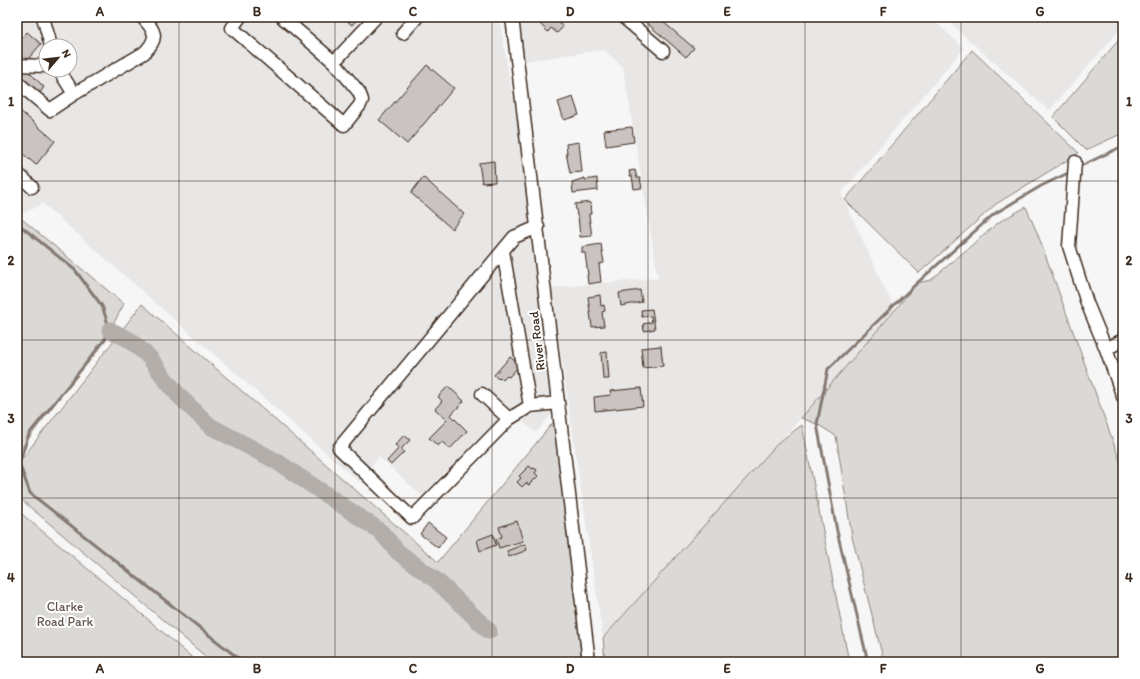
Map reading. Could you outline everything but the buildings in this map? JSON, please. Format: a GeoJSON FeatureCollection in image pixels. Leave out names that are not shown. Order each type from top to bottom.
{"type":"FeatureCollection","features":[{"type":"Feature","properties":{"kind":"street"},"geometry":{"type":"LineString","coordinates":[[43,17],[49,38]]}},
{"type":"Feature","properties":{"kind":"street"},"geometry":{"type":"LineString","coordinates":[[17,82],[50,110],[144,52],[151,46],[154,37],[153,29],[142,17]]}},
{"type":"Feature","properties":{"kind":"street"},"geometry":{"type":"LineString","coordinates":[[240,17],[232,28],[344,125],[360,105],[362,100],[360,92],[334,62],[282,17]]}},
{"type":"Feature","properties":{"kind":"street"},"geometry":{"type":"LineString","coordinates":[[334,62],[376,17]]}},
{"type":"Feature","properties":{"kind":"street"},"geometry":{"type":"LineString","coordinates":[[403,33],[417,17]]}},
{"type":"Feature","properties":{"kind":"street","name":"River Road"},"geometry":{"type":"LineString","coordinates":[[512,17],[589,662]]}},
{"type":"Feature","properties":{"kind":"street"},"geometry":{"type":"LineString","coordinates":[[623,17],[663,51]]}},
{"type":"Feature","properties":{"kind":"street"},"geometry":{"type":"LineString","coordinates":[[17,65],[38,66]]}},
{"type":"Feature","properties":{"kind":"street"},"geometry":{"type":"LineString","coordinates":[[64,78],[74,94]]}},
{"type":"Feature","properties":{"kind":"street"},"geometry":{"type":"LineString","coordinates":[[1075,162],[1069,246],[1087,303],[1123,396]]}},
{"type":"Feature","properties":{"kind":"street"},"geometry":{"type":"LineString","coordinates":[[17,173],[32,187]]}},
{"type":"Feature","properties":{"kind":"street"},"geometry":{"type":"LineString","coordinates":[[538,227],[514,237],[339,448],[412,518],[509,419],[530,406],[558,403]]}},
{"type":"Feature","properties":{"kind":"street"},"geometry":{"type":"LineString","coordinates":[[503,251],[530,406]]}},
{"type":"Feature","properties":{"kind":"street"},"geometry":{"type":"LineString","coordinates":[[1106,349],[1123,340]]}},
{"type":"Feature","properties":{"kind":"street"},"geometry":{"type":"LineString","coordinates":[[482,394],[509,419]]}},
{"type":"Feature","properties":{"kind":"shaded area"},"geometry":{"type":"Polygon","coordinates":[[[17,17],[499,17],[529,192],[554,411],[536,433],[520,419],[478,439],[422,496],[379,457],[359,482],[43,204],[18,216],[17,17]]]}},
{"type":"Feature","properties":{"kind":"shaded area"},"geometry":{"type":"Polygon","coordinates":[[[517,17],[930,17],[964,48],[841,193],[895,310],[801,418],[603,638],[551,288],[658,278],[623,67],[604,50],[523,61],[517,17]]]}},
{"type":"Feature","properties":{"kind":"shaded area"},"geometry":{"type":"Polygon","coordinates":[[[943,17],[1123,17],[1123,26],[1049,111],[943,17]]]}},
{"type":"Feature","properties":{"kind":"green space"},"geometry":{"type":"Polygon","coordinates":[[[1123,35],[1123,133],[1086,150],[1053,117],[1123,35]]]}},
{"type":"Feature","properties":{"kind":"green space"},"geometry":{"type":"Polygon","coordinates":[[[972,50],[1079,153],[996,204],[919,273],[845,200],[972,50]]]}},
{"type":"Feature","properties":{"kind":"green space"},"geometry":{"type":"Polygon","coordinates":[[[1026,207],[1038,235],[1123,469],[1123,662],[884,662],[852,537],[836,436],[817,424],[801,418],[917,283],[931,280],[999,222],[1026,207]]]}},
{"type":"Feature","properties":{"kind":"green space"},"geometry":{"type":"Polygon","coordinates":[[[17,215],[124,304],[110,330],[17,454],[17,215]]]}},
{"type":"Feature","properties":{"kind":"green space"},"geometry":{"type":"Polygon","coordinates":[[[142,304],[438,562],[556,419],[582,662],[212,662],[17,496],[17,465],[142,304]]]}},
{"type":"Feature","properties":{"kind":"green space"},"geometry":{"type":"Polygon","coordinates":[[[802,425],[849,662],[605,662],[603,638],[779,442],[802,425]]]}},
{"type":"Feature","properties":{"kind":"green space","name":"Clarke Road Park"},"geometry":{"type":"Polygon","coordinates":[[[17,510],[143,615],[197,662],[17,662],[17,510]]]}},
{"type":"Feature","properties":{"kind":"waterway"},"geometry":{"type":"LineString","coordinates":[[1083,165],[1123,146]]}},
{"type":"Feature","properties":{"kind":"waterway"},"geometry":{"type":"LineString","coordinates":[[868,662],[837,531],[817,424],[828,369],[917,283],[994,214],[1041,186],[1066,174]]}},
{"type":"Feature","properties":{"kind":"waterway"},"geometry":{"type":"LineString","coordinates":[[17,223],[75,270],[102,306],[110,330],[105,340],[29,434],[19,463],[30,493],[243,662]]}},
{"type":"Feature","properties":{"kind":"waterway"},"geometry":{"type":"LineString","coordinates":[[110,330],[130,340],[149,357],[180,397],[210,426],[276,461],[380,531],[398,552],[437,581],[489,631]]}}]}
